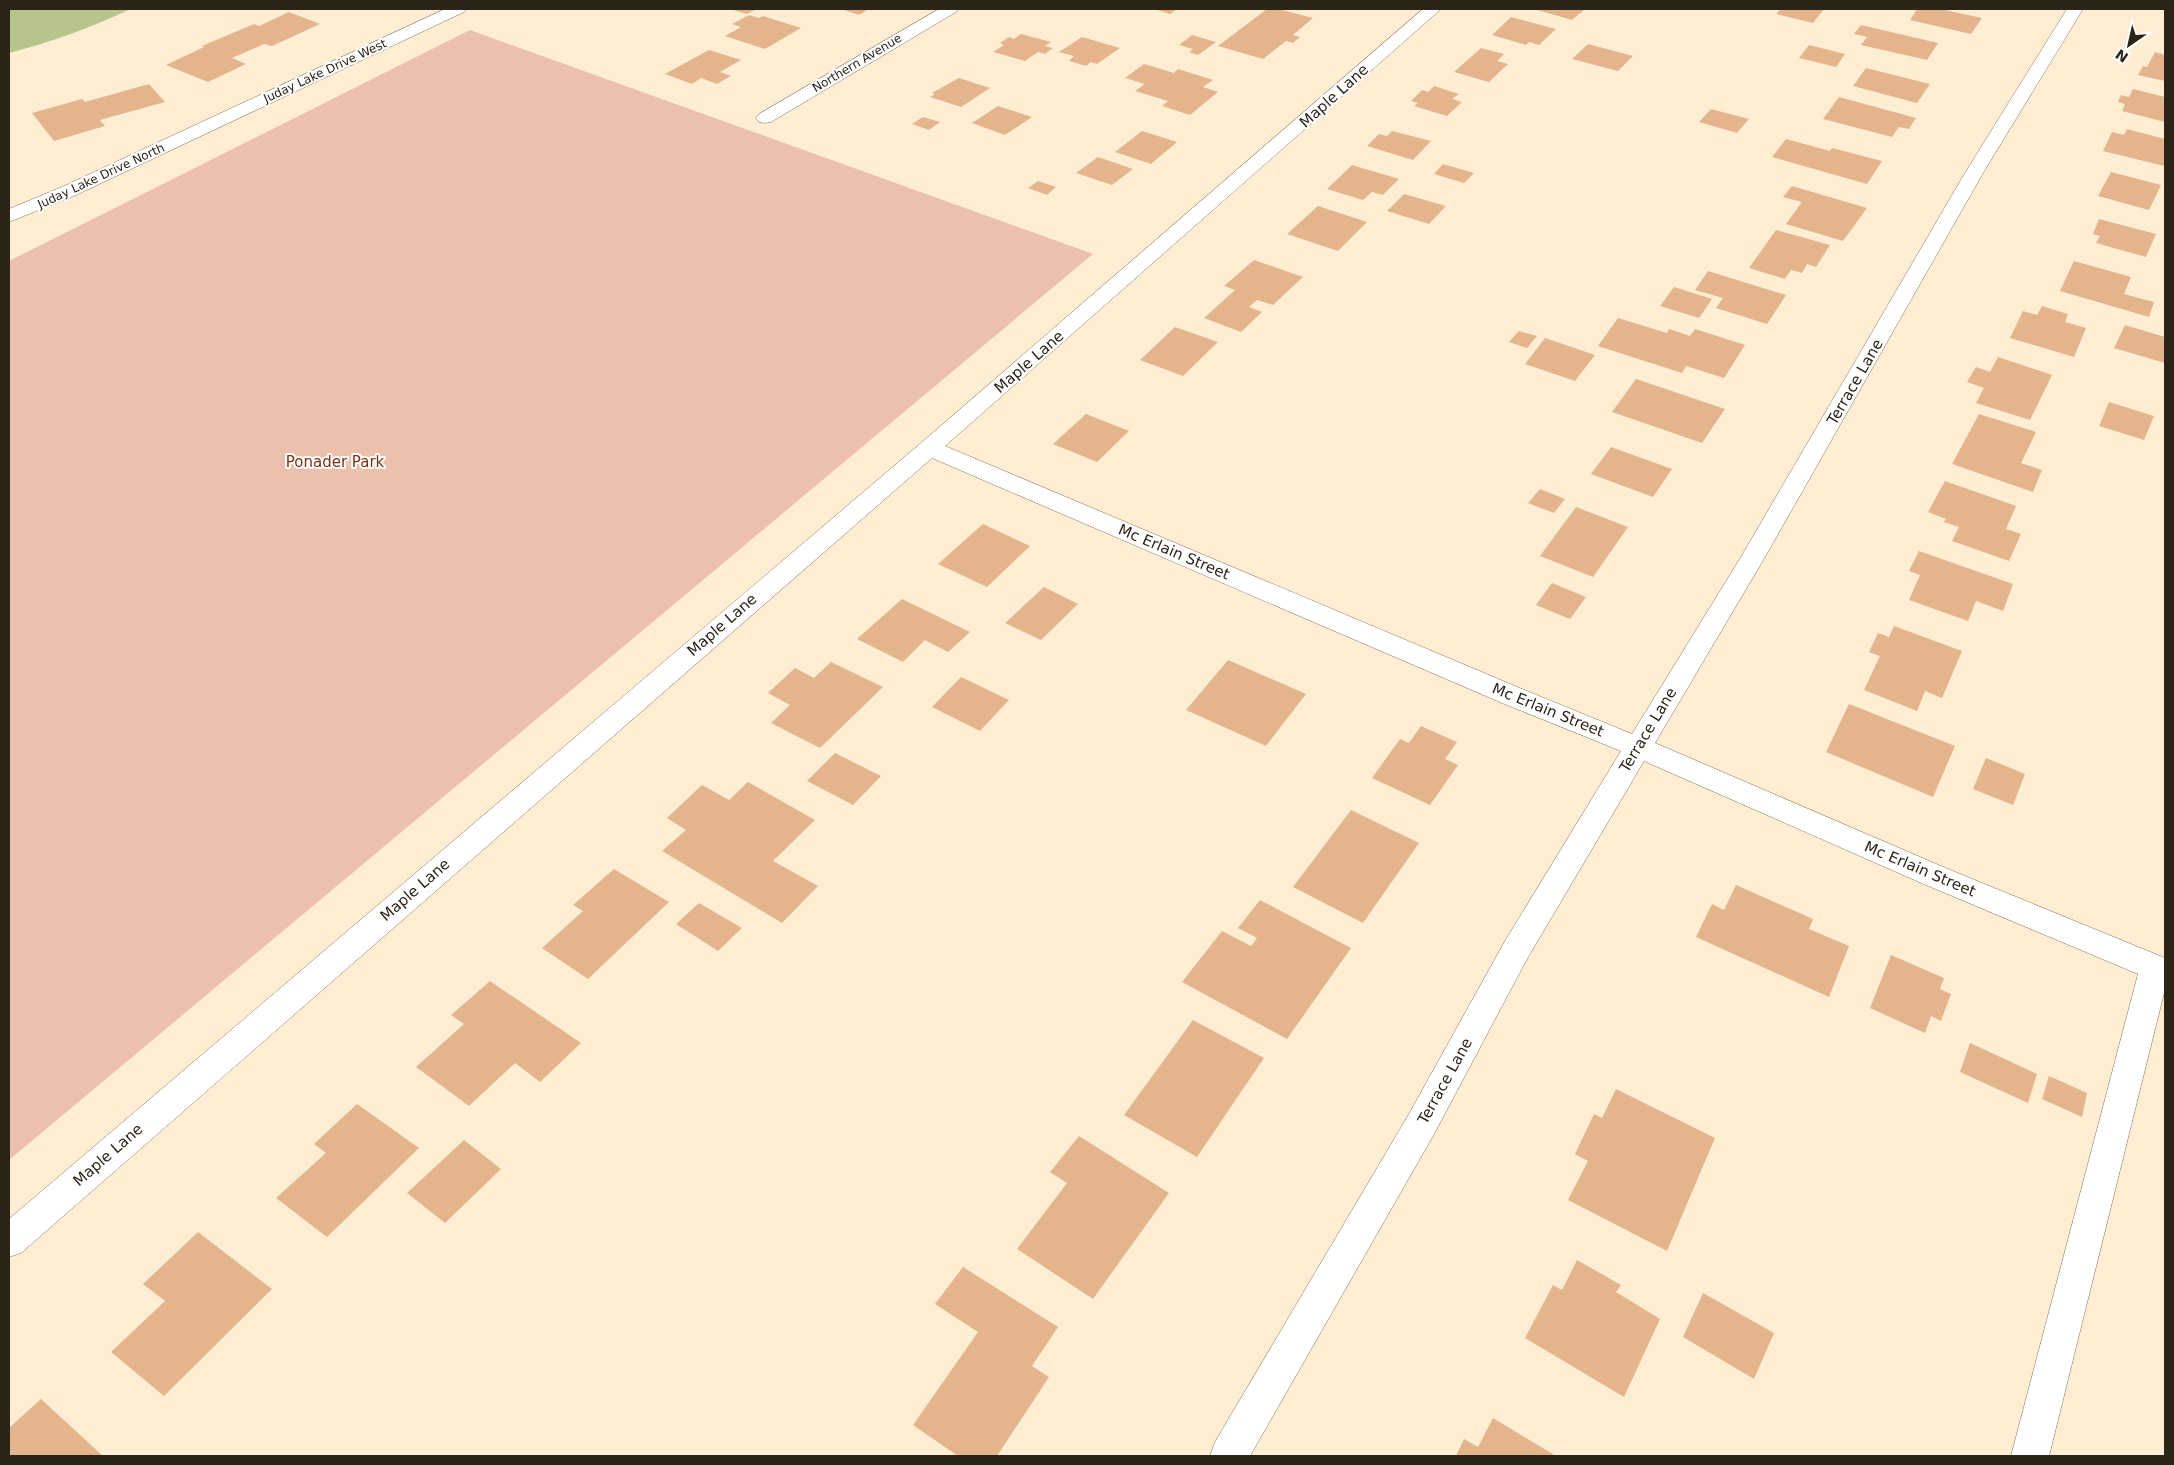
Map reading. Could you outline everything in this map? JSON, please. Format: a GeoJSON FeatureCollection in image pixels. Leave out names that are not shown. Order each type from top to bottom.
{"type":"FeatureCollection","features":[{"type":"Feature","properties":{"kind":"street","name":"Juday Lake Drive West"},"geometry":{"type":"LineString","coordinates":[[193,133],[458,9]]}},
{"type":"Feature","properties":{"kind":"street","name":"Northern Avenue"},"geometry":{"type":"LineString","coordinates":[[764,118],[950,9]]}},
{"type":"Feature","properties":{"kind":"street","name":"Maple Lane"},"geometry":{"type":"LineString","coordinates":[[9,1241],[854,511],[930,448],[1433,9]]}},
{"type":"Feature","properties":{"kind":"street","name":"Terrace Lane"},"geometry":{"type":"LineString","coordinates":[[1229,1456],[1421,1125],[1516,950],[1753,557],[1974,173],[2074,9]]}},
{"type":"Feature","properties":{"kind":"street","name":"Juday Lake Drive North"},"geometry":{"type":"LineString","coordinates":[[9,216],[69,191],[193,133]]}},
{"type":"Feature","properties":{"kind":"street","name":"Mc Erlain Street"},"geometry":{"type":"LineString","coordinates":[[930,448],[1512,696],[1638,747],[1937,877],[2160,970]]}},
{"type":"Feature","properties":{"kind":"street"},"geometry":{"type":"LineString","coordinates":[[2030,1456],[2160,970]]}},
{"type":"Feature","properties":{"kind":"green space","name":"Ponader Park"},"geometry":{"type":"Polygon","coordinates":[[[470,30],[1093,254],[9,1160],[9,261],[470,30]]]}},
{"type":"Feature","properties":{"kind":"shaded area"},"geometry":{"type":"Polygon","coordinates":[[[9,9],[130,9],[71,34],[9,53],[9,9]]]}},
{"type":"Feature","properties":{"kind":"building"},"geometry":{"type":"Polygon","coordinates":[[[730,9],[757,9],[747,14],[730,9]]]}},
{"type":"Feature","properties":{"kind":"building"},"geometry":{"type":"Polygon","coordinates":[[[841,9],[869,9],[859,15],[841,9]]]}},
{"type":"Feature","properties":{"kind":"building"},"geometry":{"type":"Polygon","coordinates":[[[1154,9],[1177,9],[1170,14],[1154,9]]]}},
{"type":"Feature","properties":{"kind":"building"},"geometry":{"type":"Polygon","coordinates":[[[1267,9],[1278,9],[1313,18],[1293,35],[1300,37],[1293,43],[1286,41],[1263,59],[1218,46],[1267,9]]]}},
{"type":"Feature","properties":{"kind":"building"},"geometry":{"type":"Polygon","coordinates":[[[1534,9],[1585,9],[1572,20],[1534,9]]]}},
{"type":"Feature","properties":{"kind":"building"},"geometry":{"type":"Polygon","coordinates":[[[1781,9],[1824,9],[1813,23],[1776,14],[1781,9]]]}},
{"type":"Feature","properties":{"kind":"building"},"geometry":{"type":"Polygon","coordinates":[[[1917,9],[1940,9],[1982,18],[1971,34],[1910,20],[1917,9]]]}},
{"type":"Feature","properties":{"kind":"building"},"geometry":{"type":"Polygon","coordinates":[[[289,12],[320,24],[272,46],[264,44],[232,58],[246,64],[208,82],[166,65],[204,47],[202,46],[254,24],[259,26],[289,12]]]}},
{"type":"Feature","properties":{"kind":"building"},"geometry":{"type":"Polygon","coordinates":[[[749,15],[759,18],[763,16],[801,28],[765,49],[725,36],[741,27],[732,24],[749,15]]]}},
{"type":"Feature","properties":{"kind":"building"},"geometry":{"type":"Polygon","coordinates":[[[1511,17],[1556,29],[1539,45],[1529,42],[1526,45],[1492,35],[1511,17]]]}},
{"type":"Feature","properties":{"kind":"building"},"geometry":{"type":"Polygon","coordinates":[[[1861,25],[1938,43],[1927,60],[1861,45],[1867,37],[1854,34],[1861,25]]]}},
{"type":"Feature","properties":{"kind":"building"},"geometry":{"type":"Polygon","coordinates":[[[1021,34],[1051,42],[1045,46],[1053,48],[1045,54],[1038,52],[1025,61],[993,52],[1004,45],[1000,43],[1009,37],[1014,39],[1021,34]]]}},
{"type":"Feature","properties":{"kind":"building"},"geometry":{"type":"Polygon","coordinates":[[[1192,35],[1216,42],[1198,55],[1189,52],[1193,49],[1179,45],[1192,35]]]}},
{"type":"Feature","properties":{"kind":"building"},"geometry":{"type":"Polygon","coordinates":[[[1082,37],[1120,48],[1097,64],[1091,62],[1086,66],[1069,61],[1074,56],[1059,52],[1082,37]]]}},
{"type":"Feature","properties":{"kind":"building"},"geometry":{"type":"Polygon","coordinates":[[[1588,44],[1633,56],[1618,71],[1572,59],[1588,44]]]}},
{"type":"Feature","properties":{"kind":"building"},"geometry":{"type":"Polygon","coordinates":[[[1809,45],[1845,54],[1836,67],[1799,58],[1809,45]]]}},
{"type":"Feature","properties":{"kind":"building"},"geometry":{"type":"Polygon","coordinates":[[[1481,48],[1504,54],[1497,61],[1508,64],[1489,82],[1454,72],[1481,48]]]}},
{"type":"Feature","properties":{"kind":"building"},"geometry":{"type":"Polygon","coordinates":[[[709,50],[741,60],[720,72],[731,76],[717,84],[701,78],[692,84],[665,74],[709,50]]]}},
{"type":"Feature","properties":{"kind":"building"},"geometry":{"type":"Polygon","coordinates":[[[2155,52],[2165,55],[2165,81],[2138,75],[2143,66],[2147,67],[2155,52]]]}},
{"type":"Feature","properties":{"kind":"building"},"geometry":{"type":"Polygon","coordinates":[[[1144,64],[1174,73],[1178,69],[1213,80],[1203,87],[1218,92],[1190,115],[1162,106],[1168,101],[1135,91],[1145,84],[1125,78],[1144,64]]]}},
{"type":"Feature","properties":{"kind":"building"},"geometry":{"type":"Polygon","coordinates":[[[1866,68],[1930,84],[1917,103],[1853,86],[1866,68]]]}},
{"type":"Feature","properties":{"kind":"building"},"geometry":{"type":"Polygon","coordinates":[[[959,78],[990,88],[961,107],[930,97],[935,94],[932,93],[959,78]]]}},
{"type":"Feature","properties":{"kind":"building"},"geometry":{"type":"Polygon","coordinates":[[[149,84],[165,102],[100,120],[105,126],[54,141],[32,113],[82,99],[85,102],[149,84]]]}},
{"type":"Feature","properties":{"kind":"building"},"geometry":{"type":"Polygon","coordinates":[[[1434,86],[1459,94],[1452,99],[1462,102],[1447,116],[1414,106],[1418,103],[1411,101],[1422,90],[1428,92],[1434,86]]]}},
{"type":"Feature","properties":{"kind":"building"},"geometry":{"type":"Polygon","coordinates":[[[2133,89],[2165,97],[2165,122],[2122,111],[2125,104],[2118,102],[2121,95],[2129,97],[2133,89]]]}},
{"type":"Feature","properties":{"kind":"building"},"geometry":{"type":"Polygon","coordinates":[[[1839,97],[1916,118],[1909,129],[1899,127],[1892,137],[1823,119],[1839,97]]]}},
{"type":"Feature","properties":{"kind":"building"},"geometry":{"type":"Polygon","coordinates":[[[998,106],[1032,117],[1005,135],[972,123],[998,106]]]}},
{"type":"Feature","properties":{"kind":"building"},"geometry":{"type":"Polygon","coordinates":[[[1711,109],[1749,119],[1737,133],[1699,122],[1711,109]]]}},
{"type":"Feature","properties":{"kind":"building"},"geometry":{"type":"Polygon","coordinates":[[[923,117],[940,122],[929,130],[912,124],[923,117]]]}},
{"type":"Feature","properties":{"kind":"building"},"geometry":{"type":"Polygon","coordinates":[[[2127,129],[2165,139],[2164,166],[2103,151],[2112,132],[2124,135],[2127,129]]]}},
{"type":"Feature","properties":{"kind":"building"},"geometry":{"type":"Polygon","coordinates":[[[1142,131],[1177,142],[1151,164],[1115,152],[1142,131]]]}},
{"type":"Feature","properties":{"kind":"building"},"geometry":{"type":"Polygon","coordinates":[[[1392,131],[1431,141],[1413,160],[1367,146],[1379,134],[1387,136],[1392,131]]]}},
{"type":"Feature","properties":{"kind":"building"},"geometry":{"type":"Polygon","coordinates":[[[1786,139],[1830,151],[1832,148],[1882,161],[1867,184],[1772,157],[1786,139]]]}},
{"type":"Feature","properties":{"kind":"building"},"geometry":{"type":"Polygon","coordinates":[[[1098,157],[1133,169],[1112,185],[1076,173],[1098,157]]]}},
{"type":"Feature","properties":{"kind":"building"},"geometry":{"type":"Polygon","coordinates":[[[1443,164],[1474,173],[1464,183],[1434,174],[1443,164]]]}},
{"type":"Feature","properties":{"kind":"building"},"geometry":{"type":"Polygon","coordinates":[[[1352,165],[1399,179],[1383,195],[1372,192],[1363,200],[1327,189],[1352,165]]]}},
{"type":"Feature","properties":{"kind":"building"},"geometry":{"type":"Polygon","coordinates":[[[2111,172],[2161,185],[2149,210],[2098,196],[2111,172]]]}},
{"type":"Feature","properties":{"kind":"building"},"geometry":{"type":"Polygon","coordinates":[[[1038,181],[1056,187],[1047,195],[1028,188],[1038,181]]]}},
{"type":"Feature","properties":{"kind":"building"},"geometry":{"type":"Polygon","coordinates":[[[1792,186],[1867,208],[1843,241],[1786,224],[1802,202],[1783,197],[1792,186]]]}},
{"type":"Feature","properties":{"kind":"building"},"geometry":{"type":"Polygon","coordinates":[[[1404,194],[1446,206],[1429,224],[1387,211],[1404,194]]]}},
{"type":"Feature","properties":{"kind":"building"},"geometry":{"type":"Polygon","coordinates":[[[1318,206],[1367,222],[1338,251],[1287,234],[1318,206]]]}},
{"type":"Feature","properties":{"kind":"building"},"geometry":{"type":"Polygon","coordinates":[[[2099,219],[2156,234],[2146,257],[2096,243],[2100,236],[2093,234],[2099,219]]]}},
{"type":"Feature","properties":{"kind":"building"},"geometry":{"type":"Polygon","coordinates":[[[1776,230],[1830,245],[1816,267],[1807,264],[1802,273],[1791,270],[1785,279],[1749,268],[1776,230]]]}},
{"type":"Feature","properties":{"kind":"building"},"geometry":{"type":"Polygon","coordinates":[[[1254,260],[1303,277],[1273,305],[1257,300],[1249,307],[1262,312],[1241,332],[1204,318],[1235,290],[1224,286],[1254,260]]]}},
{"type":"Feature","properties":{"kind":"building"},"geometry":{"type":"Polygon","coordinates":[[[2074,261],[2131,277],[2124,294],[2154,302],[2149,317],[2060,291],[2074,261]]]}},
{"type":"Feature","properties":{"kind":"building"},"geometry":{"type":"Polygon","coordinates":[[[1708,271],[1786,295],[1767,324],[1716,308],[1723,298],[1695,290],[1708,271]]]}},
{"type":"Feature","properties":{"kind":"building"},"geometry":{"type":"Polygon","coordinates":[[[1674,287],[1712,299],[1699,318],[1660,306],[1674,287]]]}},
{"type":"Feature","properties":{"kind":"building"},"geometry":{"type":"Polygon","coordinates":[[[2042,306],[2068,314],[2065,322],[2086,328],[2074,357],[2010,338],[2023,311],[2037,315],[2042,306]]]}},
{"type":"Feature","properties":{"kind":"building"},"geometry":{"type":"Polygon","coordinates":[[[1618,318],[1667,333],[1669,329],[1690,336],[1695,329],[1745,345],[1724,378],[1686,366],[1682,373],[1598,346],[1618,318]]]}},
{"type":"Feature","properties":{"kind":"building"},"geometry":{"type":"Polygon","coordinates":[[[2125,325],[2165,337],[2165,363],[2114,348],[2125,325]]]}},
{"type":"Feature","properties":{"kind":"building"},"geometry":{"type":"Polygon","coordinates":[[[1175,327],[1218,342],[1183,376],[1140,360],[1175,327]]]}},
{"type":"Feature","properties":{"kind":"building"},"geometry":{"type":"Polygon","coordinates":[[[1519,331],[1537,336],[1527,348],[1509,342],[1519,331]]]}},
{"type":"Feature","properties":{"kind":"building"},"geometry":{"type":"Polygon","coordinates":[[[1545,338],[1595,355],[1575,381],[1525,364],[1545,338]]]}},
{"type":"Feature","properties":{"kind":"building"},"geometry":{"type":"Polygon","coordinates":[[[1998,357],[2052,375],[2030,420],[1976,403],[1984,388],[1967,382],[1976,367],[1990,372],[1998,357]]]}},
{"type":"Feature","properties":{"kind":"building"},"geometry":{"type":"Polygon","coordinates":[[[1636,379],[1725,409],[1702,443],[1612,412],[1636,379]]]}},
{"type":"Feature","properties":{"kind":"building"},"geometry":{"type":"Polygon","coordinates":[[[2109,402],[2154,416],[2144,440],[2099,426],[2109,402]]]}},
{"type":"Feature","properties":{"kind":"building"},"geometry":{"type":"Polygon","coordinates":[[[1086,414],[1129,431],[1097,462],[1053,444],[1086,414]]]}},
{"type":"Feature","properties":{"kind":"building"},"geometry":{"type":"Polygon","coordinates":[[[1979,414],[2036,432],[2021,463],[2042,470],[2033,492],[1952,464],[1979,414]]]}},
{"type":"Feature","properties":{"kind":"building"},"geometry":{"type":"Polygon","coordinates":[[[1611,447],[1672,469],[1653,497],[1591,474],[1611,447]]]}},
{"type":"Feature","properties":{"kind":"building"},"geometry":{"type":"Polygon","coordinates":[[[1945,481],[2016,506],[2006,529],[2021,534],[2009,561],[1952,541],[1959,527],[1944,522],[1946,519],[1928,512],[1945,481]]]}},
{"type":"Feature","properties":{"kind":"building"},"geometry":{"type":"Polygon","coordinates":[[[1540,489],[1565,499],[1554,513],[1528,503],[1540,489]]]}},
{"type":"Feature","properties":{"kind":"building"},"geometry":{"type":"Polygon","coordinates":[[[1576,507],[1628,527],[1593,577],[1540,556],[1576,507]]]}},
{"type":"Feature","properties":{"kind":"building"},"geometry":{"type":"Polygon","coordinates":[[[983,524],[1030,546],[987,587],[938,564],[983,524]]]}},
{"type":"Feature","properties":{"kind":"building"},"geometry":{"type":"Polygon","coordinates":[[[1919,551],[2013,584],[2003,611],[1976,601],[1968,621],[1909,600],[1920,575],[1909,571],[1919,551]]]}},
{"type":"Feature","properties":{"kind":"building"},"geometry":{"type":"Polygon","coordinates":[[[1552,583],[1586,597],[1570,619],[1536,605],[1552,583]]]}},
{"type":"Feature","properties":{"kind":"building"},"geometry":{"type":"Polygon","coordinates":[[[1044,587],[1078,604],[1041,640],[1005,623],[1044,587]]]}},
{"type":"Feature","properties":{"kind":"building"},"geometry":{"type":"Polygon","coordinates":[[[902,599],[970,632],[948,652],[925,640],[903,662],[857,639],[902,599]]]}},
{"type":"Feature","properties":{"kind":"building"},"geometry":{"type":"Polygon","coordinates":[[[1894,626],[1962,651],[1942,698],[1925,691],[1917,711],[1864,690],[1880,656],[1869,652],[1878,633],[1889,637],[1894,626]]]}},
{"type":"Feature","properties":{"kind":"building"},"geometry":{"type":"Polygon","coordinates":[[[1228,660],[1306,694],[1266,746],[1186,710],[1228,660]]]}},
{"type":"Feature","properties":{"kind":"building"},"geometry":{"type":"Polygon","coordinates":[[[831,662],[883,687],[820,748],[771,723],[790,705],[768,693],[795,668],[814,678],[831,662]]]}},
{"type":"Feature","properties":{"kind":"building"},"geometry":{"type":"Polygon","coordinates":[[[961,677],[1009,700],[980,731],[932,707],[961,677]]]}},
{"type":"Feature","properties":{"kind":"building"},"geometry":{"type":"Polygon","coordinates":[[[1849,704],[1955,746],[1933,797],[1826,752],[1849,704]]]}},
{"type":"Feature","properties":{"kind":"building"},"geometry":{"type":"Polygon","coordinates":[[[1421,726],[1457,742],[1445,759],[1458,765],[1430,805],[1372,778],[1400,739],[1409,743],[1421,726]]]}},
{"type":"Feature","properties":{"kind":"building"},"geometry":{"type":"Polygon","coordinates":[[[835,753],[881,776],[853,805],[807,781],[835,753]]]}},
{"type":"Feature","properties":{"kind":"building"},"geometry":{"type":"Polygon","coordinates":[[[1986,758],[2025,774],[2013,805],[1973,789],[1986,758]]]}},
{"type":"Feature","properties":{"kind":"building"},"geometry":{"type":"Polygon","coordinates":[[[748,782],[815,820],[773,861],[818,886],[782,923],[662,851],[686,830],[667,818],[702,785],[729,800],[748,782]]]}},
{"type":"Feature","properties":{"kind":"building"},"geometry":{"type":"Polygon","coordinates":[[[1351,810],[1419,843],[1363,923],[1293,887],[1351,810]]]}},
{"type":"Feature","properties":{"kind":"building"},"geometry":{"type":"Polygon","coordinates":[[[614,869],[669,902],[588,979],[542,948],[583,911],[573,905],[614,869]]]}},
{"type":"Feature","properties":{"kind":"building"},"geometry":{"type":"Polygon","coordinates":[[[1736,885],[1813,919],[1809,929],[1849,946],[1829,997],[1696,937],[1712,904],[1724,910],[1736,885]]]}},
{"type":"Feature","properties":{"kind":"building"},"geometry":{"type":"Polygon","coordinates":[[[1260,900],[1351,948],[1287,1039],[1182,982],[1222,931],[1251,946],[1257,938],[1238,928],[1260,900]]]}},
{"type":"Feature","properties":{"kind":"building"},"geometry":{"type":"Polygon","coordinates":[[[699,903],[742,928],[718,951],[676,924],[699,903]]]}},
{"type":"Feature","properties":{"kind":"building"},"geometry":{"type":"Polygon","coordinates":[[[1891,955],[1944,978],[1940,989],[1951,994],[1941,1021],[1931,1016],[1925,1033],[1870,1008],[1891,955]]]}},
{"type":"Feature","properties":{"kind":"building"},"geometry":{"type":"Polygon","coordinates":[[[490,981],[581,1043],[540,1082],[515,1063],[469,1106],[416,1067],[464,1024],[451,1015],[490,981]]]}},
{"type":"Feature","properties":{"kind":"building"},"geometry":{"type":"Polygon","coordinates":[[[1193,1020],[1264,1058],[1197,1157],[1124,1115],[1193,1020]]]}},
{"type":"Feature","properties":{"kind":"building"},"geometry":{"type":"Polygon","coordinates":[[[1970,1043],[2037,1074],[2028,1103],[1960,1072],[1970,1043]]]}},
{"type":"Feature","properties":{"kind":"building"},"geometry":{"type":"Polygon","coordinates":[[[2049,1076],[2087,1093],[2082,1117],[2042,1099],[2049,1076]]]}},
{"type":"Feature","properties":{"kind":"building"},"geometry":{"type":"Polygon","coordinates":[[[1616,1089],[1715,1138],[1667,1251],[1568,1200],[1588,1161],[1575,1154],[1594,1114],[1602,1118],[1616,1089]]]}},
{"type":"Feature","properties":{"kind":"building"},"geometry":{"type":"Polygon","coordinates":[[[357,1104],[419,1148],[327,1237],[276,1198],[326,1153],[314,1144],[357,1104]]]}},
{"type":"Feature","properties":{"kind":"building"},"geometry":{"type":"Polygon","coordinates":[[[1079,1136],[1169,1193],[1093,1299],[1017,1249],[1067,1183],[1050,1172],[1079,1136]]]}},
{"type":"Feature","properties":{"kind":"building"},"geometry":{"type":"Polygon","coordinates":[[[464,1140],[501,1169],[445,1223],[407,1193],[464,1140]]]}},
{"type":"Feature","properties":{"kind":"building"},"geometry":{"type":"Polygon","coordinates":[[[198,1232],[272,1289],[164,1396],[111,1352],[165,1301],[143,1284],[198,1232]]]}},
{"type":"Feature","properties":{"kind":"building"},"geometry":{"type":"Polygon","coordinates":[[[1577,1260],[1621,1285],[1616,1292],[1660,1319],[1624,1397],[1525,1338],[1553,1285],[1562,1290],[1577,1260]]]}},
{"type":"Feature","properties":{"kind":"building"},"geometry":{"type":"Polygon","coordinates":[[[963,1267],[1058,1327],[1032,1366],[1049,1377],[997,1456],[958,1456],[913,1425],[978,1332],[935,1304],[963,1267]]]}},
{"type":"Feature","properties":{"kind":"building"},"geometry":{"type":"Polygon","coordinates":[[[1703,1293],[1774,1333],[1754,1379],[1683,1337],[1703,1293]]]}},
{"type":"Feature","properties":{"kind":"building"},"geometry":{"type":"Polygon","coordinates":[[[41,1399],[103,1456],[9,1456],[9,1428],[41,1399]]]}},
{"type":"Feature","properties":{"kind":"building"},"geometry":{"type":"Polygon","coordinates":[[[1493,1418],[1556,1456],[1456,1456],[1464,1439],[1478,1447],[1493,1418]]]}}]}
